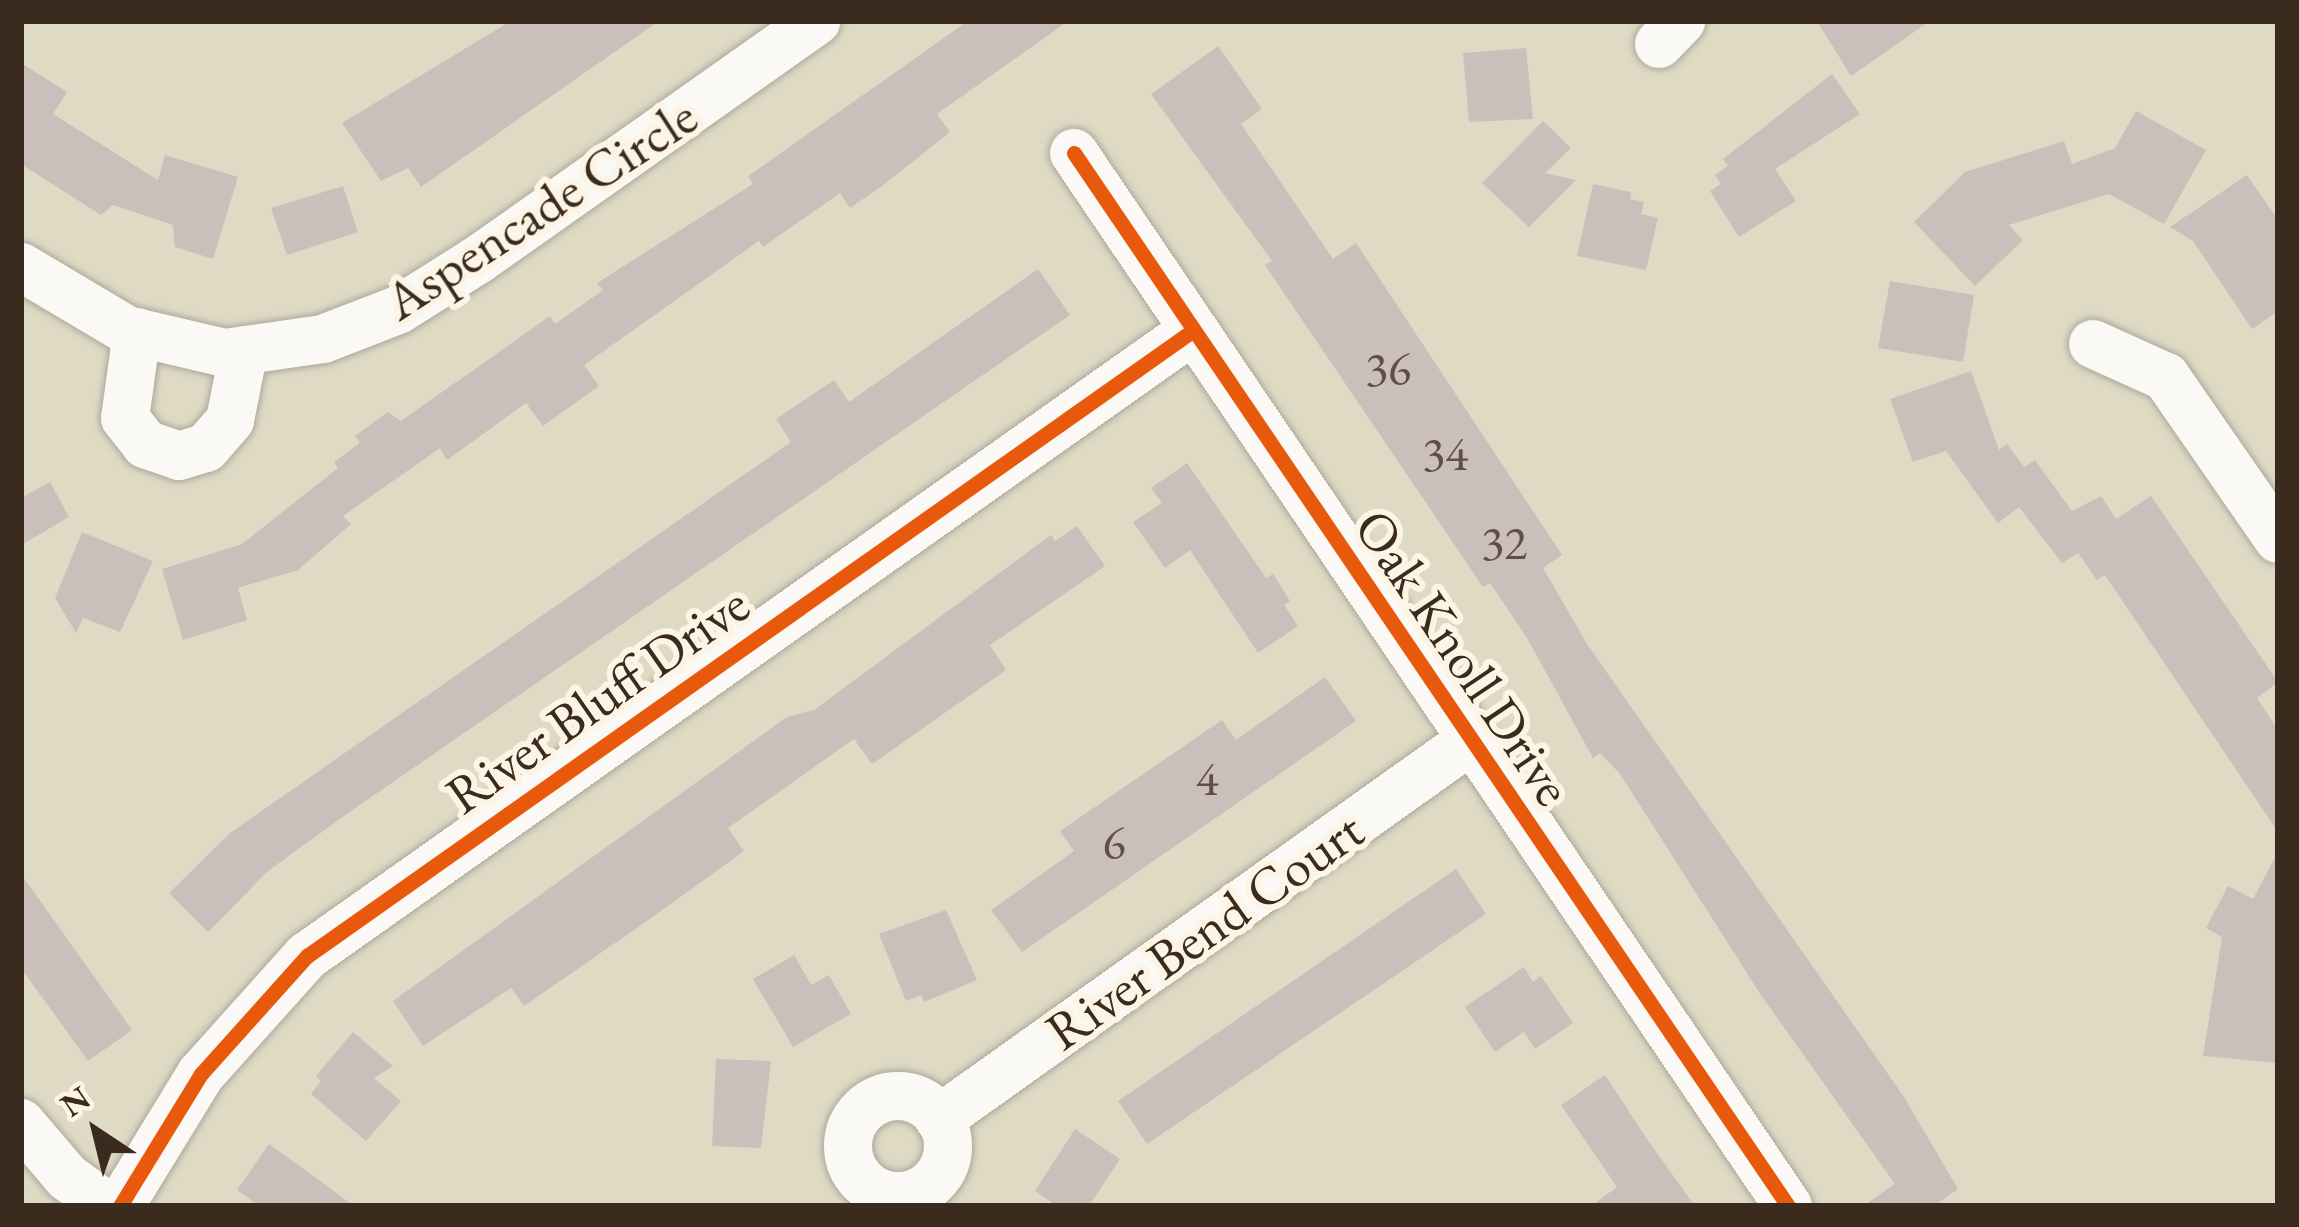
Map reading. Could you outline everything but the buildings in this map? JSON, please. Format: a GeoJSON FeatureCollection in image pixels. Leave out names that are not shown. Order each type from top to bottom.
{"type":"FeatureCollection","features":[{"type":"Feature","properties":{"kind":"street","name":"Aspencade Circle"},"geometry":{"type":"LineString","coordinates":[[21,267],[137,332],[225,353],[323,339],[398,310],[817,21]]}},
{"type":"Feature","properties":{"kind":"street","name":"Oak Knoll Drive"},"geometry":{"type":"LineString","coordinates":[[1074,153],[1788,1206]]}},
{"type":"Feature","properties":{"kind":"street"},"geometry":{"type":"LineString","coordinates":[[137,332],[124,418],[145,444],[179,456],[206,448],[230,420],[244,350]]}},
{"type":"Feature","properties":{"kind":"street","name":"River Bluff Drive"},"geometry":{"type":"LineString","coordinates":[[120,1206],[201,1074],[307,956],[1192,332]]}},
{"type":"Feature","properties":{"kind":"street"},"geometry":{"type":"LineString","coordinates":[[2093,344],[2166,377],[2278,539]]}},
{"type":"Feature","properties":{"kind":"street","name":"River Bend Court"},"geometry":{"type":"LineString","coordinates":[[939,1119],[1469,741]]}},
{"type":"Feature","properties":{"kind":"street"},"geometry":{"type":"LineString","coordinates":[[21,1123],[67,1177],[107,1206]]}},
{"type":"Feature","properties":{"kind":"cycle path"},"geometry":{"type":"LineString","coordinates":[[1074,153],[1788,1206]]}},
{"type":"Feature","properties":{"kind":"cycle path"},"geometry":{"type":"LineString","coordinates":[[120,1206],[201,1074],[307,956],[1192,331]]}}]}
